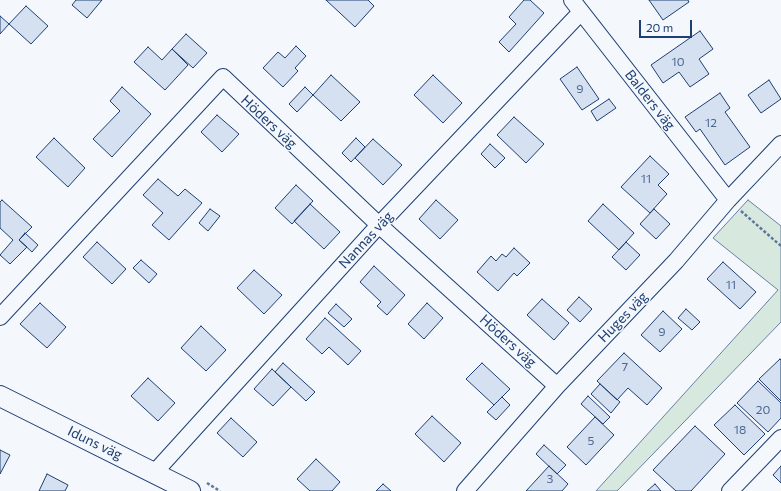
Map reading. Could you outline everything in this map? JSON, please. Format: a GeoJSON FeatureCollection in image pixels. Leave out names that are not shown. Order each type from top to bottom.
{"type":"FeatureCollection","features":[{"type":"Feature","properties":{"kind":"street","name":"Balders väg"},"geometry":{"type":"LineString","coordinates":[[576,6],[728,200]]}},
{"type":"Feature","properties":{"kind":"street","name":"Nannas väg"},"geometry":{"type":"LineString","coordinates":[[155,472],[576,6]]}},
{"type":"Feature","properties":{"kind":"street","name":"Höders väg"},"geometry":{"type":"LineString","coordinates":[[0,317],[223,78],[379,225],[558,386]]}},
{"type":"Feature","properties":{"kind":"street","name":"Huges väg"},"geometry":{"type":"LineString","coordinates":[[465,491],[558,386],[676,261],[728,200],[781,144]]}},
{"type":"Feature","properties":{"kind":"street","name":"Iduns väg"},"geometry":{"type":"LineString","coordinates":[[0,396],[155,472],[190,491]]}},
{"type":"Feature","properties":{"kind":"street"},"geometry":{"type":"LineString","coordinates":[[730,491],[781,438]]}},
{"type":"Feature","properties":{"kind":"path"},"geometry":{"type":"LineString","coordinates":[[728,200],[781,246]]}},
{"type":"Feature","properties":{"kind":"shaded area"},"geometry":{"type":"Polygon","coordinates":[[[748,200],[781,226],[781,322],[617,491],[596,491],[778,290],[713,238],[748,200]]]}},
{"type":"Feature","properties":{"kind":"building"},"geometry":{"type":"Polygon","coordinates":[[[76,0],[102,0],[87,18],[72,5],[76,0]]]}},
{"type":"Feature","properties":{"kind":"building"},"geometry":{"type":"Polygon","coordinates":[[[326,0],[368,0],[374,6],[355,27],[326,0]]]}},
{"type":"Feature","properties":{"kind":"building"},"geometry":{"type":"Polygon","coordinates":[[[524,0],[530,0],[544,13],[509,52],[499,42],[516,24],[509,17],[524,0]]]}},
{"type":"Feature","properties":{"kind":"building"},"geometry":{"type":"Polygon","coordinates":[[[649,0],[688,0],[689,2],[663,20],[649,0]]]}},
{"type":"Feature","properties":{"kind":"building"},"geometry":{"type":"Polygon","coordinates":[[[26,6],[48,26],[31,44],[9,24],[26,6]]]}},
{"type":"Feature","properties":{"kind":"building"},"geometry":{"type":"Polygon","coordinates":[[[0,16],[9,24],[0,34],[0,16]]]}},
{"type":"Feature","properties":{"kind":"building"},"geometry":{"type":"Polygon","coordinates":[[[700,31],[713,49],[699,59],[709,74],[690,87],[679,72],[663,83],[651,65],[700,31]]]}},
{"type":"Feature","properties":{"kind":"building"},"geometry":{"type":"Polygon","coordinates":[[[186,34],[207,53],[193,68],[172,49],[186,34]]]}},
{"type":"Feature","properties":{"kind":"building"},"geometry":{"type":"Polygon","coordinates":[[[296,46],[306,56],[295,68],[298,71],[283,87],[263,68],[278,52],[285,58],[296,46]]]}},
{"type":"Feature","properties":{"kind":"building"},"geometry":{"type":"Polygon","coordinates":[[[148,47],[162,60],[172,49],[188,65],[165,90],[134,62],[148,47]]]}},
{"type":"Feature","properties":{"kind":"building"},"geometry":{"type":"Polygon","coordinates":[[[577,67],[599,99],[582,110],[560,79],[577,67]]]}},
{"type":"Feature","properties":{"kind":"building"},"geometry":{"type":"Polygon","coordinates":[[[331,75],[360,102],[341,121],[313,95],[331,75]]]}},
{"type":"Feature","properties":{"kind":"building"},"geometry":{"type":"Polygon","coordinates":[[[433,75],[462,103],[443,123],[414,95],[433,75]]]}},
{"type":"Feature","properties":{"kind":"building"},"geometry":{"type":"Polygon","coordinates":[[[769,80],[781,99],[761,113],[748,95],[769,80]]]}},
{"type":"Feature","properties":{"kind":"building"},"geometry":{"type":"Polygon","coordinates":[[[122,87],[151,114],[112,157],[93,139],[120,111],[110,101],[122,87]]]}},
{"type":"Feature","properties":{"kind":"building"},"geometry":{"type":"Polygon","coordinates":[[[305,87],[313,95],[297,112],[289,104],[305,87]]]}},
{"type":"Feature","properties":{"kind":"building"},"geometry":{"type":"Polygon","coordinates":[[[720,93],[730,108],[725,112],[750,147],[725,165],[700,129],[696,132],[685,117],[720,93]]]}},
{"type":"Feature","properties":{"kind":"building"},"geometry":{"type":"Polygon","coordinates":[[[609,99],[616,108],[597,121],[591,111],[609,99]]]}},
{"type":"Feature","properties":{"kind":"building"},"geometry":{"type":"Polygon","coordinates":[[[217,115],[239,134],[222,152],[201,132],[217,115]]]}},
{"type":"Feature","properties":{"kind":"building"},"geometry":{"type":"Polygon","coordinates":[[[514,117],[544,144],[526,163],[497,135],[514,117]]]}},
{"type":"Feature","properties":{"kind":"building"},"geometry":{"type":"Polygon","coordinates":[[[54,138],[85,168],[68,187],[36,157],[54,138]]]}},
{"type":"Feature","properties":{"kind":"building"},"geometry":{"type":"Polygon","coordinates":[[[356,138],[365,147],[351,162],[342,153],[356,138]]]}},
{"type":"Feature","properties":{"kind":"building"},"geometry":{"type":"Polygon","coordinates":[[[373,139],[402,165],[383,185],[355,158],[373,139]]]}},
{"type":"Feature","properties":{"kind":"building"},"geometry":{"type":"Polygon","coordinates":[[[490,144],[505,158],[495,168],[481,154],[490,144]]]}},
{"type":"Feature","properties":{"kind":"building"},"geometry":{"type":"Polygon","coordinates":[[[650,156],[669,174],[658,185],[667,194],[650,213],[621,187],[650,156]]]}},
{"type":"Feature","properties":{"kind":"building"},"geometry":{"type":"Polygon","coordinates":[[[158,179],[178,196],[185,189],[202,203],[169,240],[152,225],[163,213],[143,195],[158,179]]]}},
{"type":"Feature","properties":{"kind":"building"},"geometry":{"type":"Polygon","coordinates":[[[296,185],[313,201],[292,224],[275,208],[296,185]]]}},
{"type":"Feature","properties":{"kind":"building"},"geometry":{"type":"Polygon","coordinates":[[[2,200],[32,227],[19,240],[27,247],[10,264],[0,255],[13,240],[0,228],[0,202],[2,200]]]}},
{"type":"Feature","properties":{"kind":"building"},"geometry":{"type":"Polygon","coordinates":[[[436,200],[458,220],[440,239],[419,219],[436,200]]]}},
{"type":"Feature","properties":{"kind":"building"},"geometry":{"type":"Polygon","coordinates":[[[310,204],[340,232],[324,249],[294,221],[310,204]]]}},
{"type":"Feature","properties":{"kind":"building"},"geometry":{"type":"Polygon","coordinates":[[[603,204],[634,233],[619,250],[588,221],[603,204]]]}},
{"type":"Feature","properties":{"kind":"building"},"geometry":{"type":"Polygon","coordinates":[[[210,209],[220,216],[208,231],[199,223],[210,209]]]}},
{"type":"Feature","properties":{"kind":"building"},"geometry":{"type":"Polygon","coordinates":[[[654,209],[670,224],[656,239],[640,224],[654,209]]]}},
{"type":"Feature","properties":{"kind":"building"},"geometry":{"type":"Polygon","coordinates":[[[25,233],[38,245],[32,252],[19,240],[25,233]]]}},
{"type":"Feature","properties":{"kind":"building"},"geometry":{"type":"Polygon","coordinates":[[[97,242],[126,269],[112,284],[83,257],[97,242]]]}},
{"type":"Feature","properties":{"kind":"building"},"geometry":{"type":"Polygon","coordinates":[[[626,242],[640,255],[626,270],[612,257],[626,242]]]}},
{"type":"Feature","properties":{"kind":"building"},"geometry":{"type":"Polygon","coordinates":[[[514,248],[530,263],[517,276],[514,273],[498,291],[477,272],[491,256],[496,261],[502,254],[506,257],[514,248]]]}},
{"type":"Feature","properties":{"kind":"building"},"geometry":{"type":"Polygon","coordinates":[[[141,260],[157,274],[149,283],[133,268],[141,260]]]}},
{"type":"Feature","properties":{"kind":"building"},"geometry":{"type":"Polygon","coordinates":[[[723,262],[756,292],[740,309],[707,279],[723,262]]]}},
{"type":"Feature","properties":{"kind":"building"},"geometry":{"type":"Polygon","coordinates":[[[374,266],[405,295],[387,315],[377,306],[381,302],[360,282],[374,266]]]}},
{"type":"Feature","properties":{"kind":"building"},"geometry":{"type":"Polygon","coordinates":[[[254,270],[282,295],[264,314],[237,288],[254,270]]]}},
{"type":"Feature","properties":{"kind":"building"},"geometry":{"type":"Polygon","coordinates":[[[579,297],[592,309],[580,322],[567,310],[579,297]]]}},
{"type":"Feature","properties":{"kind":"building"},"geometry":{"type":"Polygon","coordinates":[[[542,299],[569,323],[554,340],[527,315],[542,299]]]}},
{"type":"Feature","properties":{"kind":"building"},"geometry":{"type":"Polygon","coordinates":[[[40,303],[66,327],[47,348],[20,324],[40,303]]]}},
{"type":"Feature","properties":{"kind":"building"},"geometry":{"type":"Polygon","coordinates":[[[427,303],[443,318],[424,339],[408,324],[427,303]]]}},
{"type":"Feature","properties":{"kind":"building"},"geometry":{"type":"Polygon","coordinates":[[[336,304],[352,319],[344,327],[328,313],[336,304]]]}},
{"type":"Feature","properties":{"kind":"building"},"geometry":{"type":"Polygon","coordinates":[[[686,309],[700,322],[692,330],[678,318],[686,309]]]}},
{"type":"Feature","properties":{"kind":"building"},"geometry":{"type":"Polygon","coordinates":[[[663,311],[682,329],[660,352],[641,335],[663,311]]]}},
{"type":"Feature","properties":{"kind":"building"},"geometry":{"type":"Polygon","coordinates":[[[325,318],[361,351],[348,365],[329,347],[322,354],[306,339],[325,318]]]}},
{"type":"Feature","properties":{"kind":"building"},"geometry":{"type":"Polygon","coordinates":[[[201,326],[226,350],[206,371],[181,348],[201,326]]]}},
{"type":"Feature","properties":{"kind":"building"},"geometry":{"type":"Polygon","coordinates":[[[624,353],[662,388],[647,405],[628,388],[617,400],[597,381],[624,353]]]}},
{"type":"Feature","properties":{"kind":"building"},"geometry":{"type":"Polygon","coordinates":[[[780,359],[781,360],[781,401],[759,379],[780,359]]]}},
{"type":"Feature","properties":{"kind":"building"},"geometry":{"type":"Polygon","coordinates":[[[283,363],[315,392],[306,401],[275,372],[283,363]]]}},
{"type":"Feature","properties":{"kind":"building"},"geometry":{"type":"Polygon","coordinates":[[[482,363],[510,389],[494,405],[466,379],[482,363]]]}},
{"type":"Feature","properties":{"kind":"building"},"geometry":{"type":"Polygon","coordinates":[[[272,369],[291,387],[273,406],[254,389],[272,369]]]}},
{"type":"Feature","properties":{"kind":"building"},"geometry":{"type":"Polygon","coordinates":[[[148,378],[175,403],[158,421],[131,396],[148,378]]]}},
{"type":"Feature","properties":{"kind":"building"},"geometry":{"type":"Polygon","coordinates":[[[758,381],[781,403],[781,418],[768,432],[737,403],[758,381]]]}},
{"type":"Feature","properties":{"kind":"building"},"geometry":{"type":"Polygon","coordinates":[[[600,384],[620,402],[611,413],[591,394],[600,384]]]}},
{"type":"Feature","properties":{"kind":"building"},"geometry":{"type":"Polygon","coordinates":[[[588,396],[610,417],[603,424],[581,404],[588,396]]]}},
{"type":"Feature","properties":{"kind":"building"},"geometry":{"type":"Polygon","coordinates":[[[502,397],[510,405],[496,420],[487,412],[502,397]]]}},
{"type":"Feature","properties":{"kind":"building"},"geometry":{"type":"Polygon","coordinates":[[[735,405],[765,434],[744,455],[714,425],[735,405]]]}},
{"type":"Feature","properties":{"kind":"building"},"geometry":{"type":"Polygon","coordinates":[[[432,416],[461,443],[444,462],[415,434],[432,416]]]}},
{"type":"Feature","properties":{"kind":"building"},"geometry":{"type":"Polygon","coordinates":[[[595,417],[614,435],[586,465],[567,447],[595,417]]]}},
{"type":"Feature","properties":{"kind":"building"},"geometry":{"type":"Polygon","coordinates":[[[231,418],[257,442],[243,457],[217,433],[231,418]]]}},
{"type":"Feature","properties":{"kind":"building"},"geometry":{"type":"Polygon","coordinates":[[[695,426],[725,454],[691,491],[676,491],[653,470],[695,426]]]}},
{"type":"Feature","properties":{"kind":"building"},"geometry":{"type":"Polygon","coordinates":[[[544,445],[566,465],[557,474],[536,454],[544,445]]]}},
{"type":"Feature","properties":{"kind":"building"},"geometry":{"type":"Polygon","coordinates":[[[0,450],[10,455],[0,474],[0,450]]]}},
{"type":"Feature","properties":{"kind":"building"},"geometry":{"type":"Polygon","coordinates":[[[316,459],[340,482],[332,491],[310,491],[297,479],[316,459]]]}},
{"type":"Feature","properties":{"kind":"building"},"geometry":{"type":"Polygon","coordinates":[[[549,466],[568,484],[562,491],[526,491],[549,466]]]}},
{"type":"Feature","properties":{"kind":"building"},"geometry":{"type":"Polygon","coordinates":[[[781,466],[781,483],[773,475],[781,466]]]}},
{"type":"Feature","properties":{"kind":"building"},"geometry":{"type":"Polygon","coordinates":[[[47,474],[68,485],[65,491],[39,491],[47,474]]]}},
{"type":"Feature","properties":{"kind":"building"},"geometry":{"type":"Polygon","coordinates":[[[383,484],[391,491],[376,491],[383,484]]]}},
{"type":"Feature","properties":{"kind":"building"},"geometry":{"type":"Polygon","coordinates":[[[655,484],[661,491],[647,491],[655,484]]]}}]}
